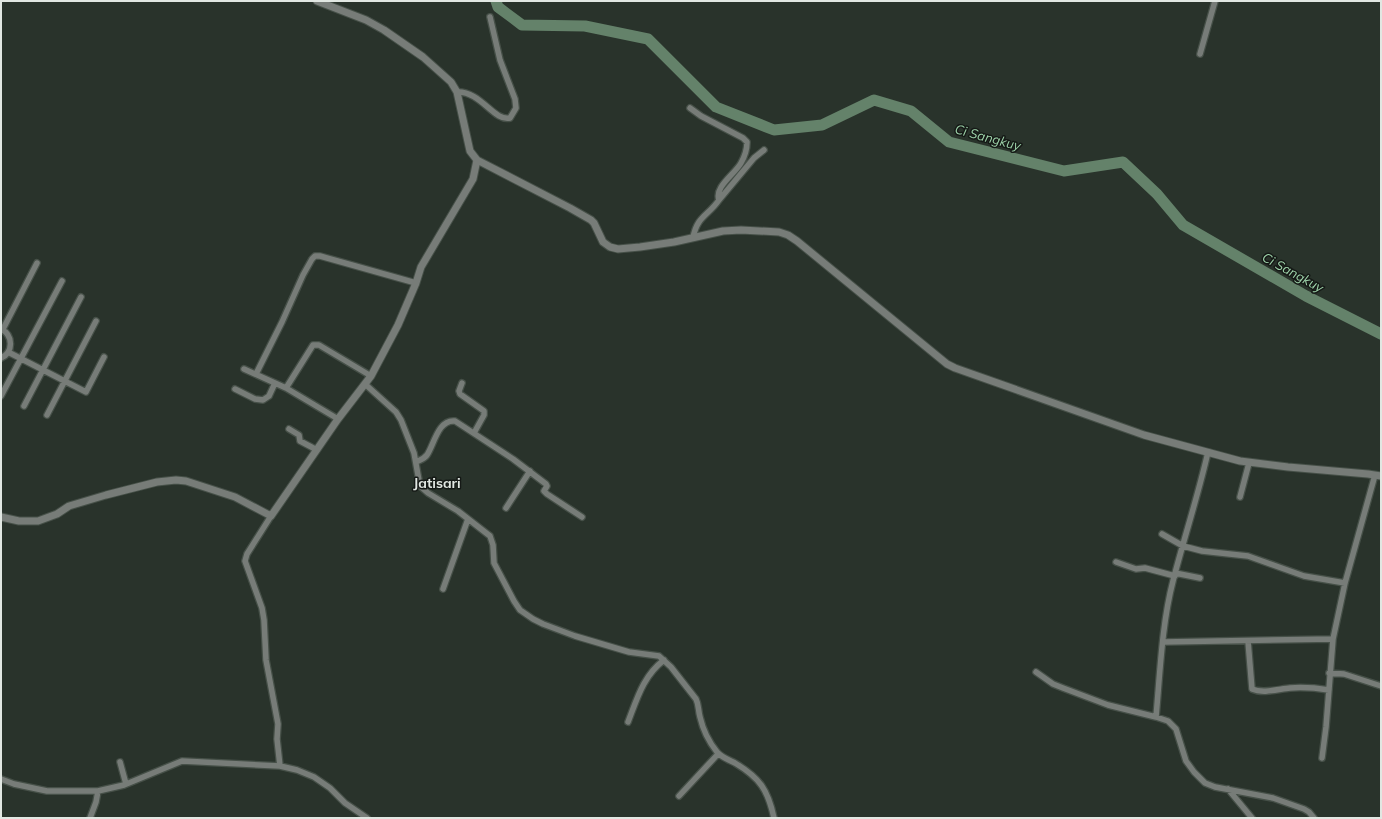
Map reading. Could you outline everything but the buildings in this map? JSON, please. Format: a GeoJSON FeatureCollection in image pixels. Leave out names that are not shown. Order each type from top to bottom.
{"type":"FeatureCollection","features":[{"type":"Feature","properties":{"kind":"street"},"geometry":{"type":"LineString","coordinates":[[317,1],[331,3],[366,20],[402,41],[423,57],[451,82],[457,92],[469,148],[477,160],[591,220],[604,242],[610,247],[629,249],[727,231],[755,230],[784,232],[952,366],[1127,429],[1249,463],[1378,476],[1345,583],[1333,640],[1322,758]]}},
{"type":"Feature","properties":{"kind":"street"},"geometry":{"type":"LineString","coordinates":[[1200,54],[1215,1]]}},
{"type":"Feature","properties":{"kind":"street"},"geometry":{"type":"LineString","coordinates":[[457,92],[472,94],[504,118],[510,118],[516,108],[515,99],[500,60],[490,17]]}},
{"type":"Feature","properties":{"kind":"street"},"geometry":{"type":"LineString","coordinates":[[690,108],[701,116],[743,138],[747,142],[745,154],[740,164],[719,191],[719,200]]}},
{"type":"Feature","properties":{"kind":"street"},"geometry":{"type":"LineString","coordinates":[[693,238],[700,219],[719,200],[754,158],[764,150]]}},
{"type":"Feature","properties":{"kind":"street"},"geometry":{"type":"LineString","coordinates":[[280,766],[277,739],[278,724],[266,660],[264,620],[262,608],[245,561],[247,554],[271,516],[338,419],[371,376],[398,325],[432,246],[458,206],[473,179],[477,160]]}},
{"type":"Feature","properties":{"kind":"street"},"geometry":{"type":"LineString","coordinates":[[256,374],[303,275],[315,256],[320,256],[416,282]]}},
{"type":"Feature","properties":{"kind":"street"},"geometry":{"type":"LineString","coordinates":[[1,358],[5,356],[10,348],[10,339],[6,331],[2,329],[37,263]]}},
{"type":"Feature","properties":{"kind":"street"},"geometry":{"type":"LineString","coordinates":[[1,396],[62,281]]}},
{"type":"Feature","properties":{"kind":"street"},"geometry":{"type":"LineString","coordinates":[[24,406],[81,296]]}},
{"type":"Feature","properties":{"kind":"street"},"geometry":{"type":"LineString","coordinates":[[46,415],[96,321]]}},
{"type":"Feature","properties":{"kind":"street"},"geometry":{"type":"LineString","coordinates":[[286,388],[310,348],[315,344],[371,376]]}},
{"type":"Feature","properties":{"kind":"street"},"geometry":{"type":"LineString","coordinates":[[8,352],[86,392],[104,357]]}},
{"type":"Feature","properties":{"kind":"street"},"geometry":{"type":"LineString","coordinates":[[244,369],[286,388],[338,419]]}},
{"type":"Feature","properties":{"kind":"street"},"geometry":{"type":"LineString","coordinates":[[235,389],[256,399],[263,400],[269,396],[275,383]]}},
{"type":"Feature","properties":{"kind":"street"},"geometry":{"type":"LineString","coordinates":[[462,383],[459,391],[460,394],[484,411],[484,415],[474,432]]}},
{"type":"Feature","properties":{"kind":"street"},"geometry":{"type":"LineString","coordinates":[[365,384],[377,393],[398,415],[409,438],[416,462],[420,486],[428,493],[458,511],[490,536],[494,545],[494,563],[520,610],[543,624],[577,637],[629,652],[656,655],[664,660],[696,699],[703,729],[718,754],[751,773],[761,783],[767,792],[774,818]]}},
{"type":"Feature","properties":{"kind":"street"},"geometry":{"type":"LineString","coordinates":[[416,462],[426,456],[441,429],[450,421],[455,421],[474,432],[530,472],[546,484],[547,486],[544,490],[547,494],[582,516]]}},
{"type":"Feature","properties":{"kind":"street"},"geometry":{"type":"LineString","coordinates":[[289,429],[299,435],[300,441],[317,450]]}},
{"type":"Feature","properties":{"kind":"street"},"geometry":{"type":"LineString","coordinates":[[1156,717],[1163,642],[1169,603],[1175,574],[1208,452]]}},
{"type":"Feature","properties":{"kind":"street"},"geometry":{"type":"LineString","coordinates":[[1240,497],[1249,463]]}},
{"type":"Feature","properties":{"kind":"street"},"geometry":{"type":"LineString","coordinates":[[506,508],[530,472]]}},
{"type":"Feature","properties":{"kind":"street"},"geometry":{"type":"LineString","coordinates":[[1,517],[19,521],[38,521],[57,514],[69,506],[106,495],[157,482],[176,480],[186,481],[234,497],[271,516]]}},
{"type":"Feature","properties":{"kind":"street"},"geometry":{"type":"LineString","coordinates":[[443,589],[468,519]]}},
{"type":"Feature","properties":{"kind":"street"},"geometry":{"type":"LineString","coordinates":[[1162,534],[1183,546],[1202,551],[1248,556],[1304,576],[1345,583]]}},
{"type":"Feature","properties":{"kind":"street"},"geometry":{"type":"LineString","coordinates":[[1116,562],[1136,570],[1145,568],[1200,578]]}},
{"type":"Feature","properties":{"kind":"street"},"geometry":{"type":"LineString","coordinates":[[1163,642],[1333,640]]}},
{"type":"Feature","properties":{"kind":"street"},"geometry":{"type":"LineString","coordinates":[[1248,641],[1252,689],[1258,691],[1310,688],[1329,690]]}},
{"type":"Feature","properties":{"kind":"street"},"geometry":{"type":"LineString","coordinates":[[628,722],[638,696],[652,670],[664,660]]}},
{"type":"Feature","properties":{"kind":"street"},"geometry":{"type":"LineString","coordinates":[[1036,672],[1053,684],[1069,691],[1108,705],[1156,717],[1174,725],[1178,732],[1184,755],[1194,772],[1205,783],[1215,787],[1273,798],[1304,809],[1314,818]]}},
{"type":"Feature","properties":{"kind":"street"},"geometry":{"type":"LineString","coordinates":[[1329,673],[1344,674],[1381,686]]}},
{"type":"Feature","properties":{"kind":"street"},"geometry":{"type":"LineString","coordinates":[[679,796],[718,754]]}},
{"type":"Feature","properties":{"kind":"street"},"geometry":{"type":"LineString","coordinates":[[1,778],[14,784],[47,791],[98,791],[126,784],[182,761],[280,766],[298,770],[314,777],[330,788],[345,803],[367,818]]}},
{"type":"Feature","properties":{"kind":"street"},"geometry":{"type":"LineString","coordinates":[[120,762],[126,784]]}},
{"type":"Feature","properties":{"kind":"street"},"geometry":{"type":"LineString","coordinates":[[1228,789],[1252,818]]}},
{"type":"Feature","properties":{"kind":"street"},"geometry":{"type":"LineString","coordinates":[[90,818],[96,802],[98,791]]}},
{"type":"Feature","properties":{"kind":"waterway","name":"Ci Sangkuy"},"geometry":{"type":"LineString","coordinates":[[496,1],[498,7],[522,25],[585,26],[648,39],[716,107],[774,130],[822,125],[874,100],[911,111],[949,142],[1064,171],[1123,162],[1157,194],[1183,225],[1306,296],[1381,334]]}},
{"type":"Feature","properties":{"kind":"district","name":"Jatisari"},"geometry":{"type":"Point","coordinates":[437,483]}}]}
